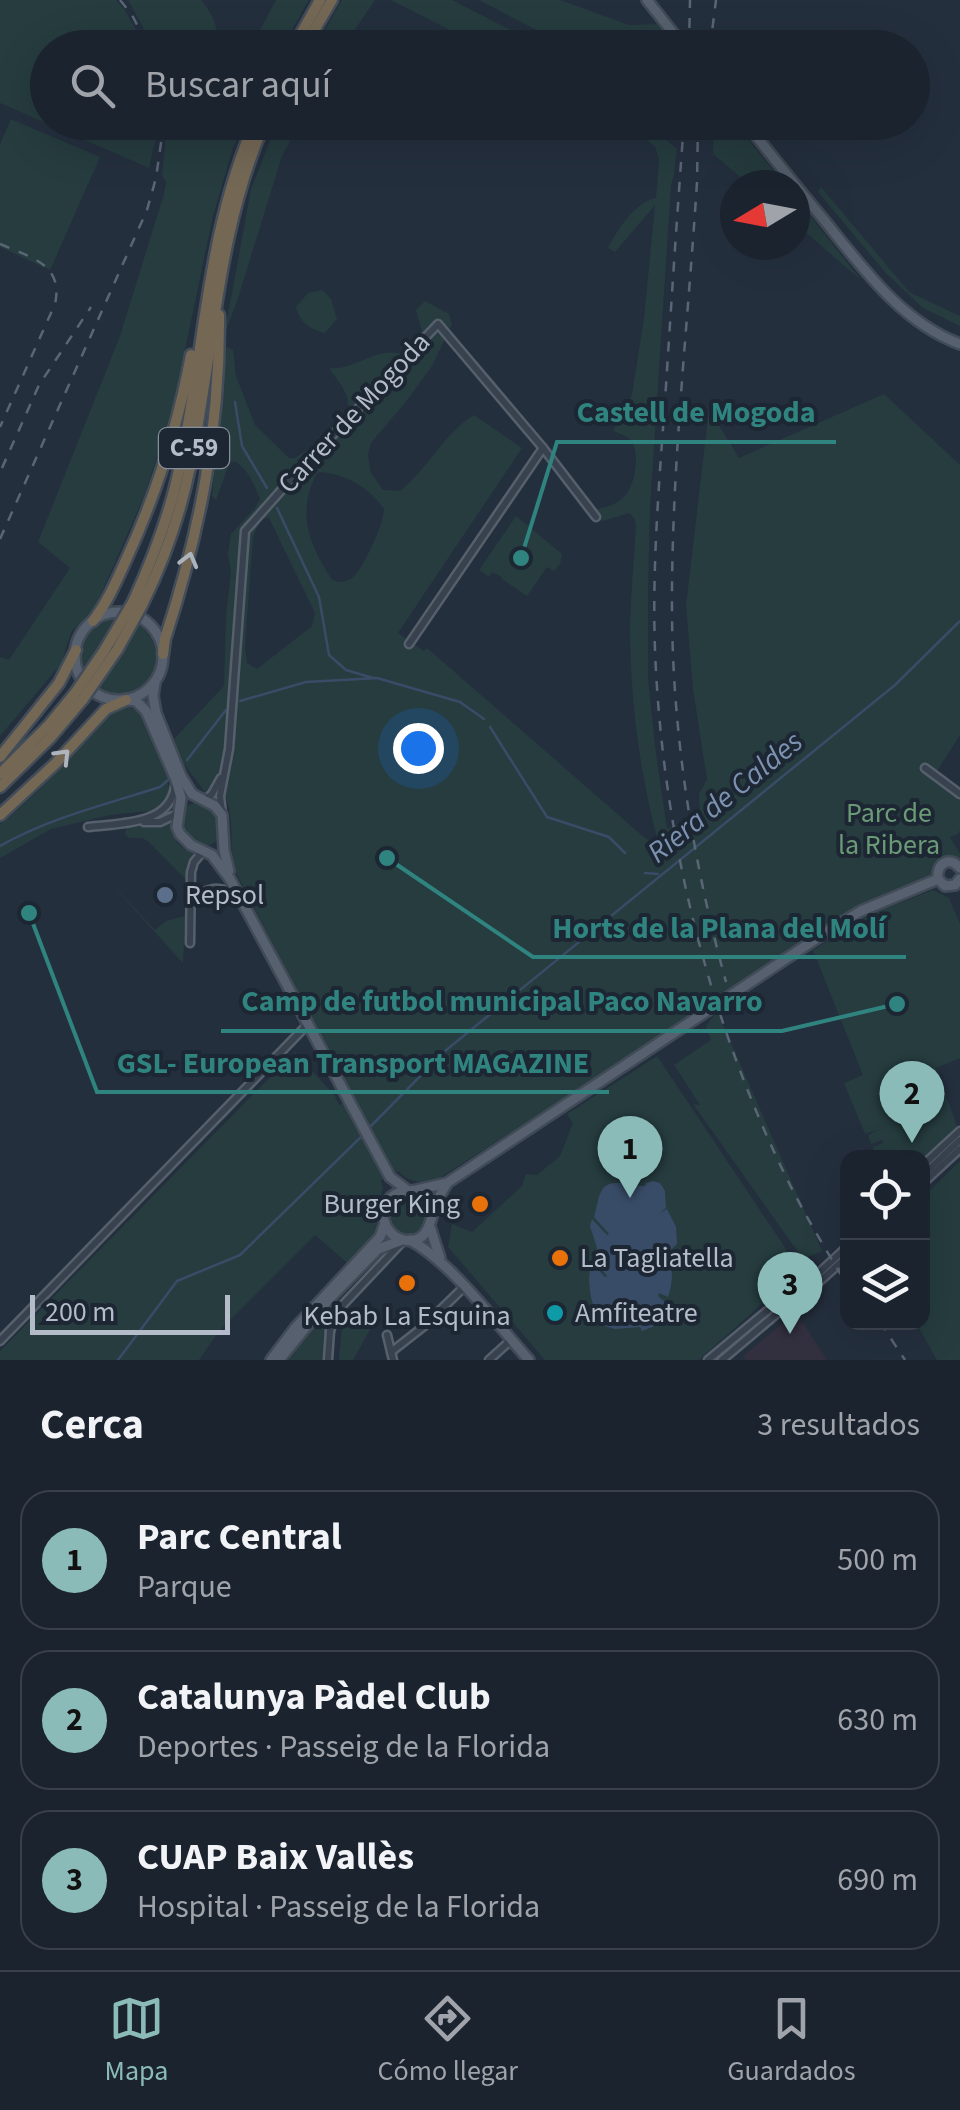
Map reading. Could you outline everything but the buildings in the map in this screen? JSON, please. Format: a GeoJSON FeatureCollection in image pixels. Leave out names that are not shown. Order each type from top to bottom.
{"type":"FeatureCollection","features":[{"type":"Feature","properties":{"kind":"highway"},"geometry":{"type":"LineString","coordinates":[[303,30],[320,0]]}},
{"type":"Feature","properties":{"kind":"highway"},"geometry":{"type":"LineString","coordinates":[[314,30],[332,0]]}},
{"type":"Feature","properties":{"kind":"highway","name":"C-59"},"geometry":{"type":"LineString","coordinates":[[138,603],[176,486],[207,290],[224,210],[247,140]]}},
{"type":"Feature","properties":{"kind":"highway","name":"C-59"},"geometry":{"type":"LineString","coordinates":[[0,787],[50,738],[117,650],[170,541],[198,421],[228,232],[259,140]]}},
{"type":"Feature","properties":{"kind":"highway"},"geometry":{"type":"LineString","coordinates":[[163,654],[208,477],[218,384],[219,284]]}},
{"type":"Feature","properties":{"kind":"highway"},"geometry":{"type":"LineString","coordinates":[[92,621],[125,564],[159,478],[178,416],[207,290]]}},
{"type":"Feature","properties":{"kind":"highway"},"geometry":{"type":"LineString","coordinates":[[0,757],[59,683],[76,650]]}},
{"type":"Feature","properties":{"kind":"highway","name":"C-59"},"geometry":{"type":"LineString","coordinates":[[0,774],[80,696]]}},
{"type":"Feature","properties":{"kind":"highway"},"geometry":{"type":"LineString","coordinates":[[0,815],[56,763],[106,708],[126,700]]}},
{"type":"Feature","properties":{"kind":"main road"},"geometry":{"type":"LineString","coordinates":[[647,0],[671,30]]}},
{"type":"Feature","properties":{"kind":"main road"},"geometry":{"type":"LineString","coordinates":[[760,140],[888,295],[915,320],[960,344]]}},
{"type":"Feature","properties":{"kind":"main road"},"geometry":{"type":"LineString","coordinates":[[230,879],[222,815],[212,804],[192,794],[185,784],[156,712],[153,696],[163,654],[155,631],[134,614],[113,613],[92,621],[80,634],[76,650],[78,675],[88,688],[108,699],[136,701],[146,711],[181,798],[180,834],[191,846],[212,855],[230,879],[390,1177],[429,1201],[433,1213]]}},
{"type":"Feature","properties":{"kind":"main road"},"geometry":{"type":"LineString","coordinates":[[126,700],[145,692],[156,681]]}},
{"type":"Feature","properties":{"kind":"main road"},"geometry":{"type":"LineString","coordinates":[[180,812],[191,803],[204,801]]}},
{"type":"Feature","properties":{"kind":"main road"},"geometry":{"type":"LineString","coordinates":[[202,849],[222,833]]}},
{"type":"Feature","properties":{"kind":"main road"},"geometry":{"type":"LineString","coordinates":[[960,868],[948,861],[937,871],[945,886],[957,882],[960,898]]}},
{"type":"Feature","properties":{"kind":"main road"},"geometry":{"type":"LineString","coordinates":[[271,1360],[296,1326],[380,1236],[384,1208],[399,1192],[447,1183],[831,929],[861,911],[938,879]]}},
{"type":"Feature","properties":{"kind":"main road"},"geometry":{"type":"LineString","coordinates":[[389,1200],[390,1177]]}},
{"type":"Feature","properties":{"kind":"main road"},"geometry":{"type":"LineString","coordinates":[[442,1263],[430,1228],[447,1183]]}},
{"type":"Feature","properties":{"kind":"main road"},"geometry":{"type":"LineString","coordinates":[[384,1222],[392,1234],[424,1248],[442,1263],[528,1360]]}},
{"type":"Feature","properties":{"kind":"main road"},"geometry":{"type":"LineString","coordinates":[[280,1360],[332,1296],[378,1249],[424,1235],[430,1228]]}},
{"type":"Feature","properties":{"kind":"street","name":"Carrer de Mogoda"},"geometry":{"type":"LineString","coordinates":[[222,815],[220,796],[230,748],[246,531],[294,476],[438,324],[543,448]]}},
{"type":"Feature","properties":{"kind":"street"},"geometry":{"type":"LineString","coordinates":[[409,644],[543,448],[596,516]]}},
{"type":"Feature","properties":{"kind":"street"},"geometry":{"type":"LineString","coordinates":[[925,768],[960,793]]}},
{"type":"Feature","properties":{"kind":"street","name":"Carrer de Mogoda"},"geometry":{"type":"LineString","coordinates":[[204,801],[224,773]]}},
{"type":"Feature","properties":{"kind":"street"},"geometry":{"type":"LineString","coordinates":[[88,827],[154,816],[166,808],[176,780]]}},
{"type":"Feature","properties":{"kind":"street"},"geometry":{"type":"LineString","coordinates":[[134,821],[160,822],[180,812]]}},
{"type":"Feature","properties":{"kind":"street"},"geometry":{"type":"LineString","coordinates":[[190,943],[192,867],[202,849]]}},
{"type":"Feature","properties":{"kind":"street"},"geometry":{"type":"LineString","coordinates":[[190,905],[203,891],[214,888],[227,890],[242,900]]}},
{"type":"Feature","properties":{"kind":"street"},"geometry":{"type":"LineString","coordinates":[[0,1342],[308,1024]]}},
{"type":"Feature","properties":{"kind":"street"},"geometry":{"type":"LineString","coordinates":[[930,1159],[960,1131]]}},
{"type":"Feature","properties":{"kind":"street"},"geometry":{"type":"LineString","coordinates":[[930,1168],[960,1140]]}},
{"type":"Feature","properties":{"kind":"street"},"geometry":{"type":"LineString","coordinates":[[930,1177],[960,1149]]}},
{"type":"Feature","properties":{"kind":"street"},"geometry":{"type":"LineString","coordinates":[[330,1331],[337,1311],[407,1240]]}},
{"type":"Feature","properties":{"kind":"street"},"geometry":{"type":"LineString","coordinates":[[708,1360],[840,1253]]}},
{"type":"Feature","properties":{"kind":"street"},"geometry":{"type":"LineString","coordinates":[[722,1360],[840,1263]]}},
{"type":"Feature","properties":{"kind":"street"},"geometry":{"type":"LineString","coordinates":[[392,1356],[464,1288]]}},
{"type":"Feature","properties":{"kind":"street"},"geometry":{"type":"LineString","coordinates":[[308,1314],[332,1296]]}},
{"type":"Feature","properties":{"kind":"street"},"geometry":{"type":"LineString","coordinates":[[328,1359],[332,1296]]}},
{"type":"Feature","properties":{"kind":"street"},"geometry":{"type":"LineString","coordinates":[[280,1360],[296,1326]]}},
{"type":"Feature","properties":{"kind":"street"},"geometry":{"type":"LineString","coordinates":[[387,1334],[392,1356]]}},
{"type":"Feature","properties":{"kind":"street"},"geometry":{"type":"LineString","coordinates":[[489,1360],[511,1340]]}},
{"type":"Feature","properties":{"kind":"shaded area"},"geometry":{"type":"Polygon","coordinates":[[[796,1312],[827,1360],[746,1360],[743,1356],[796,1312]]]}},
{"type":"Feature","properties":{"kind":"green space"},"geometry":{"type":"Polygon","coordinates":[[[0,0],[116,0],[124,9],[136,30],[30,30],[30,116],[0,103],[0,0]]]}},
{"type":"Feature","properties":{"kind":"green space"},"geometry":{"type":"Polygon","coordinates":[[[128,0],[201,0],[217,30],[145,30],[128,0]]]}},
{"type":"Feature","properties":{"kind":"green space"},"geometry":{"type":"Polygon","coordinates":[[[276,0],[309,0],[292,30],[260,30],[276,0]]]}},
{"type":"Feature","properties":{"kind":"green space"},"geometry":{"type":"Polygon","coordinates":[[[342,0],[375,0],[355,30],[325,30],[342,0]]]}},
{"type":"Feature","properties":{"kind":"green space"},"geometry":{"type":"Polygon","coordinates":[[[391,0],[452,0],[511,30],[450,30],[391,0]]]}},
{"type":"Feature","properties":{"kind":"green space"},"geometry":{"type":"Polygon","coordinates":[[[479,0],[560,0],[629,25],[657,24],[662,30],[536,30],[479,0]]]}},
{"type":"Feature","properties":{"kind":"green space"},"geometry":{"type":"Polygon","coordinates":[[[11,119],[30,127],[30,140],[60,140],[100,157],[50,270],[0,247],[0,144],[11,119]]]}},
{"type":"Feature","properties":{"kind":"green space"},"geometry":{"type":"Polygon","coordinates":[[[85,140],[155,140],[149,168],[85,140]]]}},
{"type":"Feature","properties":{"kind":"green space"},"geometry":{"type":"Polygon","coordinates":[[[165,140],[237,140],[213,216],[173,407],[145,494],[95,608],[71,632],[61,664],[0,736],[0,657],[9,660],[70,568],[38,542],[120,336],[164,194],[166,182],[162,176],[165,140]]]}},
{"type":"Feature","properties":{"kind":"green space"},"geometry":{"type":"Polygon","coordinates":[[[270,140],[291,140],[282,156],[224,336],[251,189],[270,140]]]}},
{"type":"Feature","properties":{"kind":"green space","name":"Parc de la Ribera"},"geometry":{"type":"Polygon","coordinates":[[[646,140],[666,140],[677,149],[671,185],[648,594],[648,679],[667,829],[700,814],[699,794],[707,779],[693,689],[686,606],[709,409],[739,458],[884,394],[960,465],[960,735],[932,779],[960,799],[960,830],[950,837],[960,854],[960,864],[837,919],[438,1179],[416,1181],[398,1171],[381,1180],[383,1189],[376,1207],[373,1236],[347,1263],[315,1235],[219,1331],[199,1360],[0,1360],[0,1351],[295,1052],[339,1105],[354,1100],[234,869],[226,798],[204,791],[181,760],[174,739],[224,686],[231,534],[260,499],[247,472],[234,461],[229,464],[216,500],[212,496],[224,350],[233,350],[236,376],[255,425],[289,458],[295,458],[323,439],[348,407],[345,391],[329,368],[383,353],[401,354],[422,331],[416,310],[425,301],[449,314],[452,324],[432,366],[371,443],[370,471],[383,490],[400,491],[453,432],[474,415],[522,448],[398,633],[424,651],[427,648],[645,838],[653,842],[657,838],[641,759],[632,679],[630,625],[636,525],[629,513],[603,521],[595,510],[624,497],[635,472],[632,441],[613,431],[632,395],[655,205],[615,252],[608,248],[634,211],[656,198],[659,160],[655,146],[646,140]],[[317,473],[306,515],[317,554],[332,580],[343,582],[363,564],[384,509],[356,483],[317,473]],[[269,518],[261,519],[253,537],[247,663],[257,669],[312,626],[315,613],[269,518]]]}},
{"type":"Feature","properties":{"kind":"green space"},"geometry":{"type":"Polygon","coordinates":[[[713,140],[749,140],[773,170],[732,170],[713,154],[713,140]]]}},
{"type":"Feature","properties":{"kind":"green space"},"geometry":{"type":"Polygon","coordinates":[[[821,187],[909,292],[960,316],[960,326],[923,308],[886,273],[818,192],[821,187]]]}},
{"type":"Feature","properties":{"kind":"green space"},"geometry":{"type":"Polygon","coordinates":[[[810,216],[861,280],[810,236],[810,216]]]}},
{"type":"Feature","properties":{"kind":"green space"},"geometry":{"type":"Polygon","coordinates":[[[322,290],[331,299],[337,319],[325,333],[306,324],[296,307],[308,293],[322,290]]]}},
{"type":"Feature","properties":{"kind":"green space"},"geometry":{"type":"Polygon","coordinates":[[[516,516],[562,554],[560,564],[554,571],[547,567],[527,596],[502,577],[492,572],[489,577],[479,570],[516,516]]]}},
{"type":"Feature","properties":{"kind":"green space"},"geometry":{"type":"Polygon","coordinates":[[[117,618],[83,673],[81,653],[86,637],[98,625],[117,618]]]}},
{"type":"Feature","properties":{"kind":"green space"},"geometry":{"type":"Polygon","coordinates":[[[139,624],[151,638],[156,653],[151,680],[130,695],[115,696],[98,690],[139,624]]]}},
{"type":"Feature","properties":{"kind":"green space"},"geometry":{"type":"Polygon","coordinates":[[[126,706],[143,717],[168,777],[169,791],[163,803],[150,811],[110,815],[51,829],[0,858],[0,824],[42,786],[112,710],[126,706]]]}},
{"type":"Feature","properties":{"kind":"green space"},"geometry":{"type":"Polygon","coordinates":[[[198,801],[218,809],[220,838],[207,846],[184,841],[178,819],[185,807],[198,801]]]}},
{"type":"Feature","properties":{"kind":"green space"},"geometry":{"type":"Polygon","coordinates":[[[170,823],[177,842],[193,854],[186,868],[186,880],[148,841],[125,834],[127,828],[170,823]]]}},
{"type":"Feature","properties":{"kind":"green space"},"geometry":{"type":"Polygon","coordinates":[[[103,875],[155,930],[166,921],[185,916],[183,963],[103,875]]]}},
{"type":"Feature","properties":{"kind":"green space"},"geometry":{"type":"Polygon","coordinates":[[[933,890],[949,898],[960,924],[960,1058],[936,1068],[957,1126],[930,1153],[874,1150],[883,1140],[871,1144],[868,1135],[879,1129],[865,1134],[844,1083],[863,1075],[813,950],[871,914],[933,890]]]}},
{"type":"Feature","properties":{"kind":"green space"},"geometry":{"type":"Polygon","coordinates":[[[717,1011],[822,1251],[803,1259],[693,1104],[700,1105],[674,1065],[711,1040],[706,1027],[717,1011]]]}},
{"type":"Feature","properties":{"kind":"green space"},"geometry":{"type":"Polygon","coordinates":[[[657,1056],[800,1270],[699,1360],[545,1360],[448,1247],[452,1224],[472,1232],[522,1186],[526,1174],[537,1175],[560,1156],[573,1123],[567,1114],[657,1056]]]}},
{"type":"Feature","properties":{"kind":"green space"},"geometry":{"type":"Polygon","coordinates":[[[960,1161],[960,1360],[937,1360],[920,1330],[930,1330],[930,1190],[960,1161]]]}},
{"type":"Feature","properties":{"kind":"green space"},"geometry":{"type":"Polygon","coordinates":[[[412,1191],[432,1207],[424,1235],[405,1240],[385,1223],[389,1200],[412,1191]]]}},
{"type":"Feature","properties":{"kind":"green space"},"geometry":{"type":"Polygon","coordinates":[[[349,1313],[371,1328],[353,1360],[339,1360],[342,1326],[349,1313]]]}},
{"type":"Feature","properties":{"kind":"green space"},"geometry":{"type":"Polygon","coordinates":[[[325,1317],[325,1360],[288,1360],[319,1320],[325,1317]]]}},
{"type":"Feature","properties":{"kind":"water"},"geometry":{"type":"Polygon","coordinates":[[[653,1181],[665,1191],[666,1208],[659,1214],[667,1209],[676,1227],[677,1244],[660,1257],[662,1260],[669,1255],[670,1292],[668,1297],[659,1293],[658,1296],[673,1309],[660,1324],[642,1331],[640,1327],[604,1326],[593,1305],[590,1286],[592,1263],[607,1276],[594,1260],[597,1248],[590,1226],[592,1219],[609,1234],[594,1217],[599,1198],[603,1188],[613,1183],[645,1186],[653,1181]]]}},
{"type":"Feature","properties":{"kind":"waterway"},"geometry":{"type":"LineString","coordinates":[[235,402],[242,446],[267,488]]}},
{"type":"Feature","properties":{"kind":"waterway"},"geometry":{"type":"LineString","coordinates":[[277,508],[319,597],[329,655],[346,670],[373,678]]}},
{"type":"Feature","properties":{"kind":"waterway","name":"Riera de Caldes"},"geometry":{"type":"LineString","coordinates":[[368,1129],[445,1051],[895,685],[960,621]]}},
{"type":"Feature","properties":{"kind":"waterway"},"geometry":{"type":"LineString","coordinates":[[240,701],[306,682],[377,678],[460,702],[484,719]]}},
{"type":"Feature","properties":{"kind":"waterway"},"geometry":{"type":"LineString","coordinates":[[187,760],[226,710]]}},
{"type":"Feature","properties":{"kind":"waterway"},"geometry":{"type":"LineString","coordinates":[[490,727],[547,817],[609,837],[625,853]]}},
{"type":"Feature","properties":{"kind":"waterway"},"geometry":{"type":"LineString","coordinates":[[0,846],[58,820],[160,787],[168,780]]}},
{"type":"Feature","properties":{"kind":"waterway"},"geometry":{"type":"LineString","coordinates":[[645,873],[658,874]]}},
{"type":"Feature","properties":{"kind":"waterway","name":"Riera de Caldes"},"geometry":{"type":"LineString","coordinates":[[118,1360],[177,1281],[240,1255],[363,1135]]}},
{"type":"Feature","properties":{"kind":"railway"},"geometry":{"type":"LineString","coordinates":[[120,0],[140,30]]}},
{"type":"Feature","properties":{"kind":"railway"},"geometry":{"type":"LineString","coordinates":[[689,30],[690,0]]}},
{"type":"Feature","properties":{"kind":"railway"},"geometry":{"type":"LineString","coordinates":[[712,30],[716,0]]}},
{"type":"Feature","properties":{"kind":"railway"},"geometry":{"type":"LineString","coordinates":[[0,539],[147,210],[161,140]]}},
{"type":"Feature","properties":{"kind":"railway"},"geometry":{"type":"LineString","coordinates":[[683,140],[654,588],[659,718],[667,787],[694,922],[734,1054],[788,1181],[840,1273]]}},
{"type":"Feature","properties":{"kind":"railway"},"geometry":{"type":"LineString","coordinates":[[698,140],[674,506],[673,661],[687,800],[726,982]]}},
{"type":"Feature","properties":{"kind":"railway"},"geometry":{"type":"LineString","coordinates":[[0,244],[42,264],[56,290],[55,304],[0,427]]}},
{"type":"Feature","properties":{"kind":"railway"},"geometry":{"type":"LineString","coordinates":[[2,468],[39,385],[91,307]]}},
{"type":"Feature","properties":{"kind":"railway"},"geometry":{"type":"LineString","coordinates":[[885,1330],[905,1360]]}},
{"type":"Feature","properties":{"kind":"place","name":"Castell de Mogoda"},"geometry":{"type":"Point","coordinates":[521,558]}},
{"type":"Feature","properties":{"kind":"place","name":"Horts de la Plana del Molí"},"geometry":{"type":"Point","coordinates":[387,858]}},
{"type":"Feature","properties":{"kind":"place","name":"Repsol"},"geometry":{"type":"Point","coordinates":[165,895]}},
{"type":"Feature","properties":{"kind":"place","name":"GSL- European Transport MAGAZINE"},"geometry":{"type":"Point","coordinates":[29,913]}},
{"type":"Feature","properties":{"kind":"place","name":"Camp de futbol municipal Paco Navarro"},"geometry":{"type":"Point","coordinates":[897,1004]}},
{"type":"Feature","properties":{"kind":"place","name":"Catalunya Pàdel Club"},"geometry":{"type":"Point","coordinates":[912,1143]}},
{"type":"Feature","properties":{"kind":"place","name":"Parc Central"},"geometry":{"type":"Point","coordinates":[630,1198]}},
{"type":"Feature","properties":{"kind":"place","name":"Burger King"},"geometry":{"type":"Point","coordinates":[480,1204]}},
{"type":"Feature","properties":{"kind":"place","name":"La Tagliatella"},"geometry":{"type":"Point","coordinates":[560,1258]}},
{"type":"Feature","properties":{"kind":"place","name":"Kebab La Esquina"},"geometry":{"type":"Point","coordinates":[407,1283]}},
{"type":"Feature","properties":{"kind":"place","name":"Amfiteatre"},"geometry":{"type":"Point","coordinates":[555,1313]}},
{"type":"Feature","properties":{"kind":"place","name":"CUAP Baix Vallès"},"geometry":{"type":"Point","coordinates":[790,1334]}}]}
